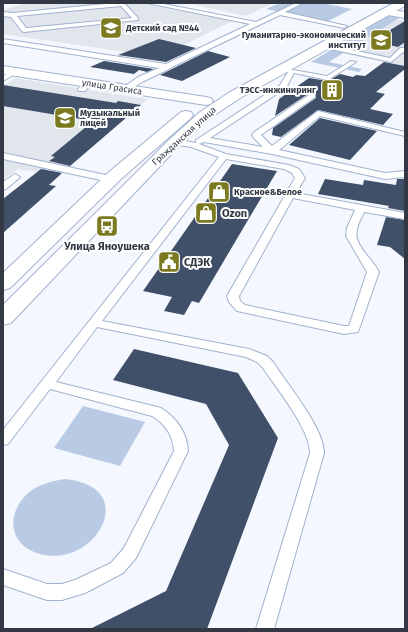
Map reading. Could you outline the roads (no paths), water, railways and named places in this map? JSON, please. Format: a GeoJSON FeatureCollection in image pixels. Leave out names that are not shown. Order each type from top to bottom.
{"type":"FeatureCollection","features":[{"type":"Feature","properties":{"kind":"main road","name":"Гражданская улица"},"geometry":{"type":"LineString","coordinates":[[3,284],[110,179],[154,139],[206,101],[344,26],[386,7],[402,3]]}},
{"type":"Feature","properties":{"kind":"main road","name":"Гражданская улица"},"geometry":{"type":"LineString","coordinates":[[6,310],[184,144],[205,115],[221,104],[286,69],[386,7]]}},
{"type":"Feature","properties":{"kind":"main road"},"geometry":{"type":"LineString","coordinates":[[386,7],[405,15]]}},
{"type":"Feature","properties":{"kind":"main road","name":"улица Грасиса"},"geometry":{"type":"LineString","coordinates":[[9,71],[85,86],[127,89],[221,104]]}},
{"type":"Feature","properties":{"kind":"lane"},"geometry":{"type":"LineString","coordinates":[[150,3],[258,24]]}},
{"type":"Feature","properties":{"kind":"lane"},"geometry":{"type":"LineString","coordinates":[[127,89],[141,79],[169,67],[300,3]]}},
{"type":"Feature","properties":{"kind":"lane"},"geometry":{"type":"LineString","coordinates":[[3,14],[13,15],[122,4],[136,19],[24,30],[13,15]]}},
{"type":"Feature","properties":{"kind":"lane"},"geometry":{"type":"LineString","coordinates":[[279,13],[344,26]]}},
{"type":"Feature","properties":{"kind":"lane"},"geometry":{"type":"LineString","coordinates":[[3,41],[169,67]]}},
{"type":"Feature","properties":{"kind":"lane"},"geometry":{"type":"LineString","coordinates":[[323,46],[391,60],[402,49],[405,50]]}},
{"type":"Feature","properties":{"kind":"lane"},"geometry":{"type":"LineString","coordinates":[[204,140],[283,86],[286,69],[328,78],[353,62]]}},
{"type":"Feature","properties":{"kind":"lane"},"geometry":{"type":"LineString","coordinates":[[3,79],[9,71]]}},
{"type":"Feature","properties":{"kind":"lane"},"geometry":{"type":"LineString","coordinates":[[272,151],[256,135],[312,95]]}},
{"type":"Feature","properties":{"kind":"lane"},"geometry":{"type":"LineString","coordinates":[[272,151],[318,112],[405,134]]}},
{"type":"Feature","properties":{"kind":"lane"},"geometry":{"type":"LineString","coordinates":[[184,144],[204,140],[272,151],[385,176],[405,174]]}},
{"type":"Feature","properties":{"kind":"lane"},"geometry":{"type":"LineString","coordinates":[[184,144],[224,156],[286,167],[296,171],[300,178],[233,296],[234,302],[241,308],[344,330],[351,330],[356,327],[374,272],[371,265],[352,238],[351,230],[361,208]]}},
{"type":"Feature","properties":{"kind":"lane"},"geometry":{"type":"LineString","coordinates":[[3,156],[110,179]]}},
{"type":"Feature","properties":{"kind":"lane"},"geometry":{"type":"LineString","coordinates":[[3,440],[224,156]]}},
{"type":"Feature","properties":{"kind":"lane"},"geometry":{"type":"LineString","coordinates":[[3,186],[15,177]]}},
{"type":"Feature","properties":{"kind":"lane"},"geometry":{"type":"LineString","coordinates":[[290,196],[405,216]]}},
{"type":"Feature","properties":{"kind":"lane"},"geometry":{"type":"LineString","coordinates":[[94,323],[258,356],[268,365],[312,431],[317,445],[316,462],[265,629]]}},
{"type":"Feature","properties":{"kind":"lane"},"geometry":{"type":"LineString","coordinates":[[3,577],[48,592],[62,592],[79,587],[117,568],[130,553],[181,451],[179,439],[171,424],[166,418],[156,412],[47,384]]}},
{"type":"Feature","properties":{"kind":"place","name":"Детский сад №44"},"geometry":{"type":"Point","coordinates":[111,28]}},
{"type":"Feature","properties":{"kind":"place","name":"Гуманитарно-экономический институт"},"geometry":{"type":"Point","coordinates":[381,40]}},
{"type":"Feature","properties":{"kind":"place","name":"ТЭСС-инжиниринг"},"geometry":{"type":"Point","coordinates":[332,90]}},
{"type":"Feature","properties":{"kind":"place","name":"Музыкальный лицей"},"geometry":{"type":"Point","coordinates":[65,118]}},
{"type":"Feature","properties":{"kind":"place","name":"Красное&Белое"},"geometry":{"type":"Point","coordinates":[219,192]}},
{"type":"Feature","properties":{"kind":"place","name":"Ozon"},"geometry":{"type":"Point","coordinates":[206,213]}},
{"type":"Feature","properties":{"kind":"place","name":"Улица Яноушека"},"geometry":{"type":"Point","coordinates":[107,226]}},
{"type":"Feature","properties":{"kind":"place","name":"СДЭК"},"geometry":{"type":"Point","coordinates":[169,262]}}]}
